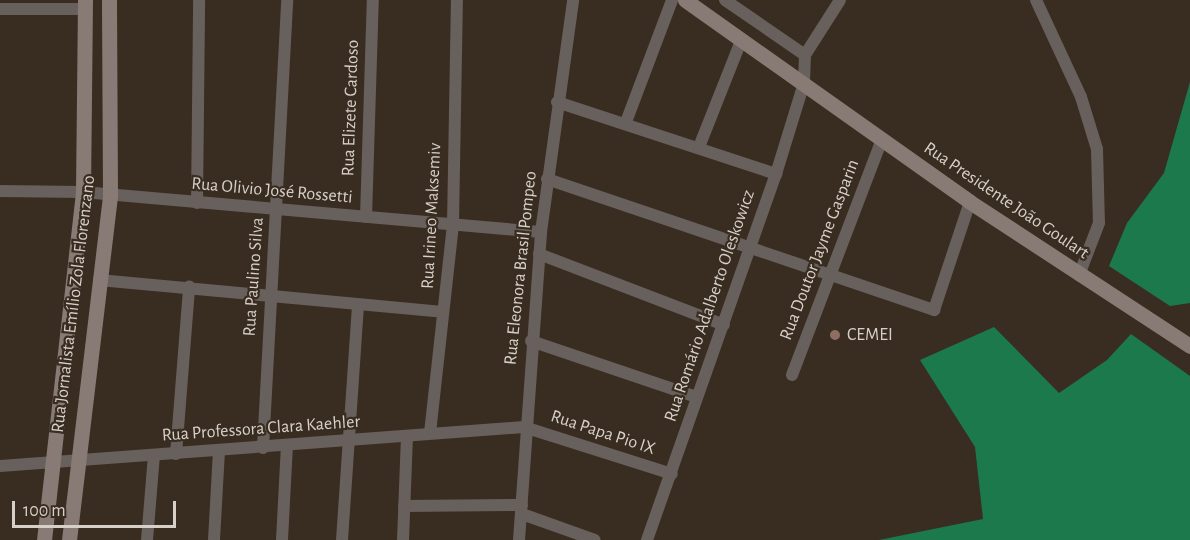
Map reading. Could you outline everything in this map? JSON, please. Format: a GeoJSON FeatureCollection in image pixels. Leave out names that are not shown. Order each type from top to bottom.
{"type":"FeatureCollection","features":[{"type":"Feature","properties":{"kind":"street","name":"Rua Jornalista Emílio Zola Florenzano"},"geometry":{"type":"LineString","coordinates":[[69,540],[75,460],[110,194],[109,0]]}},
{"type":"Feature","properties":{"kind":"street"},"geometry":{"type":"LineString","coordinates":[[197,203],[199,0]]}},
{"type":"Feature","properties":{"kind":"street","name":"Rua Paulino Silva"},"geometry":{"type":"LineString","coordinates":[[263,448],[287,0]]}},
{"type":"Feature","properties":{"kind":"street","name":"Rua Elizete Cardoso"},"geometry":{"type":"LineString","coordinates":[[366,217],[373,0]]}},
{"type":"Feature","properties":{"kind":"street","name":"Rua Irineo Maksemiv"},"geometry":{"type":"LineString","coordinates":[[430,433],[453,225],[457,0]]}},
{"type":"Feature","properties":{"kind":"street","name":"Rua Eleonora Brasil Pompeo"},"geometry":{"type":"LineString","coordinates":[[519,540],[524,427],[541,232],[557,102],[573,0]]}},
{"type":"Feature","properties":{"kind":"street"},"geometry":{"type":"LineString","coordinates":[[626,122],[672,0]]}},
{"type":"Feature","properties":{"kind":"street","name":"Rua Presidente João Goulart"},"geometry":{"type":"LineString","coordinates":[[685,0],[970,202],[1190,346]]}},
{"type":"Feature","properties":{"kind":"street"},"geometry":{"type":"LineString","coordinates":[[725,0],[805,56]]}},
{"type":"Feature","properties":{"kind":"street"},"geometry":{"type":"LineString","coordinates":[[804,83],[805,56],[840,0]]}},
{"type":"Feature","properties":{"kind":"street"},"geometry":{"type":"LineString","coordinates":[[1036,0],[1081,97],[1097,149],[1099,223],[1079,275]]}},
{"type":"Feature","properties":{"kind":"street","name":"Rua Jornalista Emílio Zola Florenzano"},"geometry":{"type":"LineString","coordinates":[[44,540],[83,192],[85,5]]}},
{"type":"Feature","properties":{"kind":"street"},"geometry":{"type":"LineString","coordinates":[[0,9],[85,5]]}},
{"type":"Feature","properties":{"kind":"street"},"geometry":{"type":"LineString","coordinates":[[699,147],[741,41]]}},
{"type":"Feature","properties":{"kind":"street","name":"Rua Romário Adalberto Oleskowicz"},"geometry":{"type":"LineString","coordinates":[[647,540],[751,247],[804,83]]}},
{"type":"Feature","properties":{"kind":"street"},"geometry":{"type":"LineString","coordinates":[[557,102],[626,122],[776,174]]}},
{"type":"Feature","properties":{"kind":"street","name":"Rua Doutor Jayme Gasparin"},"geometry":{"type":"LineString","coordinates":[[792,375],[882,139]]}},
{"type":"Feature","properties":{"kind":"street"},"geometry":{"type":"LineString","coordinates":[[547,179],[934,310],[970,202]]}},
{"type":"Feature","properties":{"kind":"street","name":"Rua Olivio José Rossetti"},"geometry":{"type":"LineString","coordinates":[[0,191],[110,194],[277,211],[541,232]]}},
{"type":"Feature","properties":{"kind":"street"},"geometry":{"type":"LineString","coordinates":[[539,254],[724,325]]}},
{"type":"Feature","properties":{"kind":"street"},"geometry":{"type":"LineString","coordinates":[[99,280],[270,293],[358,305],[443,312]]}},
{"type":"Feature","properties":{"kind":"street"},"geometry":{"type":"LineString","coordinates":[[176,454],[189,287]]}},
{"type":"Feature","properties":{"kind":"street"},"geometry":{"type":"LineString","coordinates":[[342,540],[346,442],[358,305]]}},
{"type":"Feature","properties":{"kind":"street"},"geometry":{"type":"LineString","coordinates":[[531,341],[696,397]]}},
{"type":"Feature","properties":{"kind":"street","name":"Rua Professora Clara Kaehler"},"geometry":{"type":"LineString","coordinates":[[0,466],[524,427]]}},
{"type":"Feature","properties":{"kind":"street","name":"Rua Papa Pio IX"},"geometry":{"type":"LineString","coordinates":[[524,427],[672,474]]}},
{"type":"Feature","properties":{"kind":"street"},"geometry":{"type":"LineString","coordinates":[[403,540],[407,436]]}},
{"type":"Feature","properties":{"kind":"street"},"geometry":{"type":"LineString","coordinates":[[282,540],[287,446]]}},
{"type":"Feature","properties":{"kind":"street"},"geometry":{"type":"LineString","coordinates":[[214,540],[219,451]]}},
{"type":"Feature","properties":{"kind":"street"},"geometry":{"type":"LineString","coordinates":[[147,540],[154,455]]}},
{"type":"Feature","properties":{"kind":"street"},"geometry":{"type":"LineString","coordinates":[[404,506],[522,510],[595,540]]}},
{"type":"Feature","properties":{"kind":"green space"},"geometry":{"type":"Polygon","coordinates":[[[1190,82],[1190,303],[1170,306],[1109,266],[1127,223],[1164,173],[1190,82]]]}},
{"type":"Feature","properties":{"kind":"green space"},"geometry":{"type":"Polygon","coordinates":[[[994,327],[1059,393],[1107,360],[1131,334],[1190,376],[1190,540],[879,540],[983,519],[975,447],[920,360],[994,327]]]}},
{"type":"Feature","properties":{"kind":"place","name":"CEMEI"},"geometry":{"type":"Point","coordinates":[835,335]}}]}
